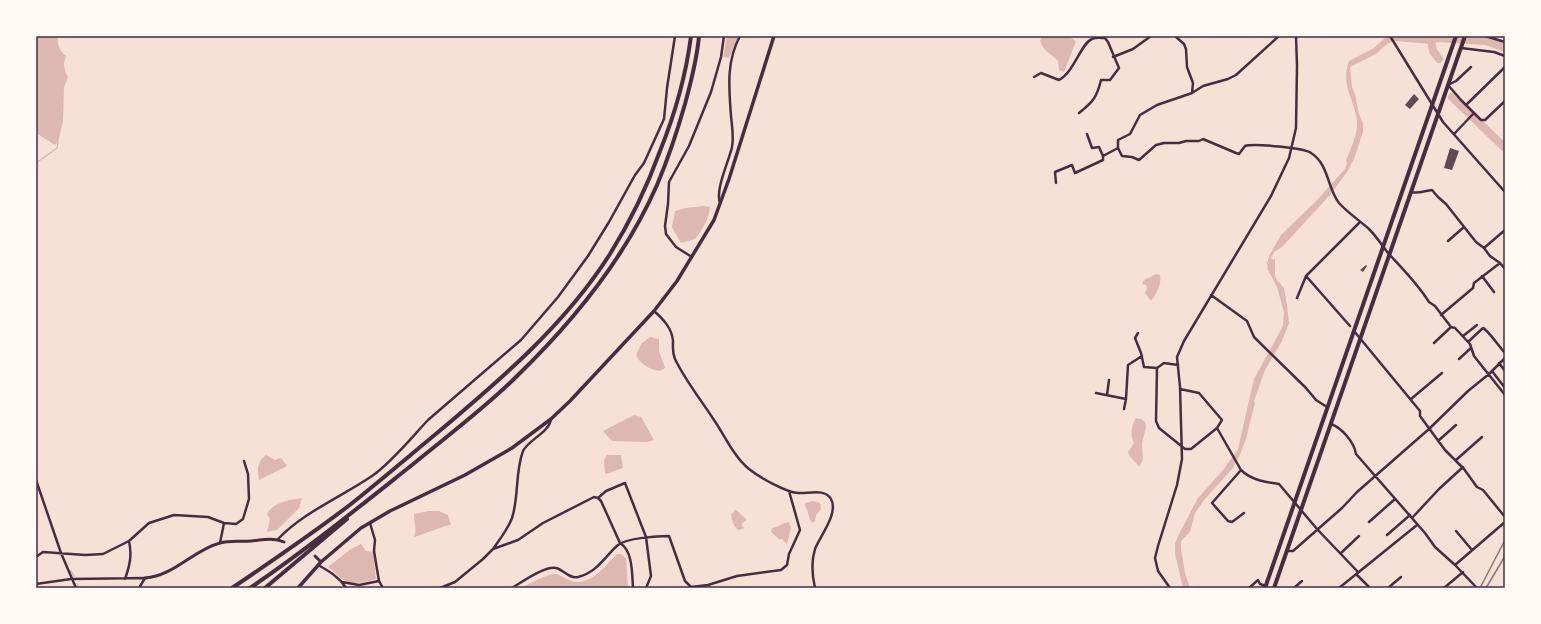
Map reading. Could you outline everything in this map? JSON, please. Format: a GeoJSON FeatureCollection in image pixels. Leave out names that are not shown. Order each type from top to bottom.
{"type":"FeatureCollection","features":[{"type":"Feature","properties":{"kind":"highway"},"geometry":{"type":"LineString","coordinates":[[230,588],[350,505],[477,399],[510,370],[548,332],[585,289],[629,223],[648,182],[669,128],[683,80],[691,36]]}},
{"type":"Feature","properties":{"kind":"highway"},"geometry":{"type":"LineString","coordinates":[[250,588],[311,544],[481,408],[516,377],[591,294],[616,259],[636,226],[657,185],[677,132],[691,80],[699,36]]}},
{"type":"Feature","properties":{"kind":"highway"},"geometry":{"type":"LineString","coordinates":[[1266,587],[1456,36]]}},
{"type":"Feature","properties":{"kind":"highway"},"geometry":{"type":"LineString","coordinates":[[1274,588],[1465,36]]}},
{"type":"Feature","properties":{"kind":"highway"},"geometry":{"type":"LineString","coordinates":[[265,588],[385,486]]}},
{"type":"Feature","properties":{"kind":"main road"},"geometry":{"type":"LineString","coordinates":[[298,588],[320,563],[346,540],[370,522],[465,475],[512,448],[551,419],[570,401],[654,311],[677,281],[714,220],[774,36]]}},
{"type":"Feature","properties":{"kind":"street"},"geometry":{"type":"LineString","coordinates":[[278,540],[298,521],[374,475],[437,412],[512,348],[558,298],[584,262],[644,163],[664,119],[675,36]]}},
{"type":"Feature","properties":{"kind":"street"},"geometry":{"type":"LineString","coordinates":[[692,257],[676,247],[666,234],[664,226],[668,204],[669,182],[689,146],[702,116],[721,57],[724,36]]}},
{"type":"Feature","properties":{"kind":"street"},"geometry":{"type":"LineString","coordinates":[[720,203],[720,188],[733,140],[729,98],[730,65],[740,36]]}},
{"type":"Feature","properties":{"kind":"street"},"geometry":{"type":"LineString","coordinates":[[1113,57],[1133,49],[1151,36]]}},
{"type":"Feature","properties":{"kind":"street"},"geometry":{"type":"LineString","coordinates":[[1175,36],[1184,44],[1186,49],[1187,67],[1193,83],[1192,93]]}},
{"type":"Feature","properties":{"kind":"street"},"geometry":{"type":"LineString","coordinates":[[1279,36],[1236,75],[1228,79],[1203,86],[1192,93],[1166,101],[1140,115],[1132,132],[1118,140],[1118,148],[1122,156],[1132,157],[1139,160],[1156,145],[1186,141],[1199,141],[1203,139],[1239,154],[1243,148],[1248,145],[1283,147],[1311,152],[1320,162],[1340,204],[1369,230],[1429,302],[1435,306],[1451,327],[1455,328],[1463,336],[1468,342],[1474,356],[1505,388]]}},
{"type":"Feature","properties":{"kind":"street"},"geometry":{"type":"LineString","coordinates":[[1170,588],[1158,571],[1155,558],[1177,485],[1182,459],[1183,446],[1177,357],[1178,352],[1271,196],[1285,168],[1292,149],[1296,128],[1296,36]]}},
{"type":"Feature","properties":{"kind":"street"},"geometry":{"type":"LineString","coordinates":[[1390,36],[1438,115],[1505,192]]}},
{"type":"Feature","properties":{"kind":"street"},"geometry":{"type":"LineString","coordinates":[[1485,36],[1505,42]]}},
{"type":"Feature","properties":{"kind":"street"},"geometry":{"type":"LineString","coordinates":[[1034,77],[1041,72],[1059,80],[1072,69],[1085,45],[1090,39],[1105,38],[1108,42],[1113,57],[1119,65],[1119,68],[1110,80],[1100,80],[1095,99],[1079,113]]}},
{"type":"Feature","properties":{"kind":"street"},"geometry":{"type":"LineString","coordinates":[[1461,48],[1494,52],[1505,56]]}},
{"type":"Feature","properties":{"kind":"street"},"geometry":{"type":"LineString","coordinates":[[1471,67],[1456,81],[1448,85],[1472,115],[1481,120],[1486,120],[1505,101]]}},
{"type":"Feature","properties":{"kind":"street"},"geometry":{"type":"LineString","coordinates":[[1466,106],[1505,67]]}},
{"type":"Feature","properties":{"kind":"street"},"geometry":{"type":"LineString","coordinates":[[1454,134],[1472,115]]}},
{"type":"Feature","properties":{"kind":"street"},"geometry":{"type":"LineString","coordinates":[[1087,134],[1092,148],[1099,147],[1103,156]]}},
{"type":"Feature","properties":{"kind":"street"},"geometry":{"type":"LineString","coordinates":[[1056,182],[1055,172],[1072,165],[1075,173],[1085,170],[1103,160],[1103,156],[1118,148]]}},
{"type":"Feature","properties":{"kind":"street"},"geometry":{"type":"LineString","coordinates":[[1411,192],[1417,194],[1423,191],[1432,190],[1446,204],[1476,242],[1505,269]]}},
{"type":"Feature","properties":{"kind":"street"},"geometry":{"type":"LineString","coordinates":[[1297,298],[1306,276],[1360,222]]}},
{"type":"Feature","properties":{"kind":"street"},"geometry":{"type":"LineString","coordinates":[[1448,241],[1464,227]]}},
{"type":"Feature","properties":{"kind":"street"},"geometry":{"type":"LineString","coordinates":[[1484,248],[1505,230]]}},
{"type":"Feature","properties":{"kind":"street"},"geometry":{"type":"LineString","coordinates":[[1441,315],[1473,288],[1474,283],[1500,263]]}},
{"type":"Feature","properties":{"kind":"street"},"geometry":{"type":"LineString","coordinates":[[1306,276],[1350,326]]}},
{"type":"Feature","properties":{"kind":"street"},"geometry":{"type":"LineString","coordinates":[[1482,276],[1494,292]]}},
{"type":"Feature","properties":{"kind":"street"},"geometry":{"type":"LineString","coordinates":[[1212,296],[1248,321],[1254,337],[1306,388],[1316,400],[1328,407]]}},
{"type":"Feature","properties":{"kind":"street"},"geometry":{"type":"LineString","coordinates":[[654,311],[667,323],[672,335],[675,359],[734,451],[748,468],[755,474],[789,491],[806,494],[818,492],[831,497],[833,502],[833,512],[815,549],[812,564],[812,576],[815,588]]}},
{"type":"Feature","properties":{"kind":"street"},"geometry":{"type":"LineString","coordinates":[[1463,336],[1477,325]]}},
{"type":"Feature","properties":{"kind":"street"},"geometry":{"type":"LineString","coordinates":[[1434,343],[1451,327]]}},
{"type":"Feature","properties":{"kind":"street"},"geometry":{"type":"LineString","coordinates":[[1468,342],[1483,328],[1505,353]]}},
{"type":"Feature","properties":{"kind":"street"},"geometry":{"type":"LineString","coordinates":[[1354,331],[1420,411],[1420,416],[1445,450],[1456,460],[1477,487],[1483,490],[1505,517]]}},
{"type":"Feature","properties":{"kind":"street"},"geometry":{"type":"LineString","coordinates":[[1138,332],[1134,338],[1142,356],[1144,367],[1156,368],[1164,363],[1178,365]]}},
{"type":"Feature","properties":{"kind":"street"},"geometry":{"type":"LineString","coordinates":[[1459,359],[1471,348]]}},
{"type":"Feature","properties":{"kind":"street"},"geometry":{"type":"LineString","coordinates":[[1124,409],[1128,365],[1142,356]]}},
{"type":"Feature","properties":{"kind":"street"},"geometry":{"type":"LineString","coordinates":[[1287,551],[1293,551],[1429,429],[1505,358]]}},
{"type":"Feature","properties":{"kind":"street"},"geometry":{"type":"LineString","coordinates":[[1499,363],[1505,371]]}},
{"type":"Feature","properties":{"kind":"street"},"geometry":{"type":"LineString","coordinates":[[1156,368],[1156,421],[1159,428],[1185,449],[1192,449],[1217,428],[1222,420],[1199,392],[1180,389]]}},
{"type":"Feature","properties":{"kind":"street"},"geometry":{"type":"LineString","coordinates":[[1490,372],[1505,395]]}},
{"type":"Feature","properties":{"kind":"street"},"geometry":{"type":"LineString","coordinates":[[1411,400],[1442,373]]}},
{"type":"Feature","properties":{"kind":"street"},"geometry":{"type":"LineString","coordinates":[[1107,395],[1108,380]]}},
{"type":"Feature","properties":{"kind":"street"},"geometry":{"type":"LineString","coordinates":[[1096,393],[1126,398]]}},
{"type":"Feature","properties":{"kind":"street"},"geometry":{"type":"LineString","coordinates":[[440,588],[455,582],[483,560],[502,536],[512,517],[520,461],[524,450],[542,433],[551,419]]}},
{"type":"Feature","properties":{"kind":"street"},"geometry":{"type":"LineString","coordinates":[[1331,424],[1338,427],[1354,447],[1356,454],[1410,515],[1435,547],[1463,572],[1477,588]]}},
{"type":"Feature","properties":{"kind":"street"},"geometry":{"type":"LineString","coordinates":[[1438,441],[1456,425]]}},
{"type":"Feature","properties":{"kind":"street"},"geometry":{"type":"LineString","coordinates":[[1217,428],[1246,475],[1263,481],[1279,484],[1316,529],[1341,553],[1370,588]]}},
{"type":"Feature","properties":{"kind":"street"},"geometry":{"type":"LineString","coordinates":[[1456,460],[1482,437]]}},
{"type":"Feature","properties":{"kind":"street"},"geometry":{"type":"LineString","coordinates":[[36,557],[43,552],[85,555],[103,554],[129,541],[149,523],[174,515],[208,516],[224,523],[236,524],[243,519],[249,500],[248,474],[244,461]]}},
{"type":"Feature","properties":{"kind":"street"},"geometry":{"type":"LineString","coordinates":[[1412,518],[1462,467]]}},
{"type":"Feature","properties":{"kind":"street"},"geometry":{"type":"LineString","coordinates":[[1241,469],[1212,503],[1228,521],[1232,522],[1244,512]]}},
{"type":"Feature","properties":{"kind":"street"},"geometry":{"type":"LineString","coordinates":[[36,480],[61,553],[76,588]]}},
{"type":"Feature","properties":{"kind":"street"},"geometry":{"type":"LineString","coordinates":[[493,549],[518,540],[543,523],[594,497],[598,498],[606,491],[625,483],[646,537],[651,576],[646,588]]}},
{"type":"Feature","properties":{"kind":"street"},"geometry":{"type":"LineString","coordinates":[[512,588],[528,578],[550,568],[556,568],[570,576],[577,577],[591,572],[598,567],[620,544],[646,537],[669,536],[685,581],[691,587],[708,585],[737,576],[781,570],[787,565],[789,554],[800,530],[789,491]]}},
{"type":"Feature","properties":{"kind":"street"},"geometry":{"type":"LineString","coordinates":[[598,498],[620,544],[625,547],[628,553],[633,588]]}},
{"type":"Feature","properties":{"kind":"street"},"geometry":{"type":"LineString","coordinates":[[1369,522],[1396,499]]}},
{"type":"Feature","properties":{"kind":"street"},"geometry":{"type":"LineString","coordinates":[[1387,535],[1410,515]]}},
{"type":"Feature","properties":{"kind":"street"},"geometry":{"type":"LineString","coordinates":[[370,522],[375,540],[374,551],[379,581],[383,588]]}},
{"type":"Feature","properties":{"kind":"street"},"geometry":{"type":"LineString","coordinates":[[1455,565],[1505,522]]}},
{"type":"Feature","properties":{"kind":"street"},"geometry":{"type":"LineString","coordinates":[[220,543],[224,523]]}},
{"type":"Feature","properties":{"kind":"street"},"geometry":{"type":"LineString","coordinates":[[1339,588],[1418,525]]}},
{"type":"Feature","properties":{"kind":"street"},"geometry":{"type":"LineString","coordinates":[[1456,531],[1472,550]]}},
{"type":"Feature","properties":{"kind":"street"},"geometry":{"type":"LineString","coordinates":[[1341,553],[1359,536]]}},
{"type":"Feature","properties":{"kind":"street"},"geometry":{"type":"LineString","coordinates":[[36,584],[71,579],[125,579],[156,577],[165,574],[201,552],[220,543],[278,540],[284,542]]}},
{"type":"Feature","properties":{"kind":"street"},"geometry":{"type":"LineString","coordinates":[[125,579],[131,560],[129,541]]}},
{"type":"Feature","properties":{"kind":"street"},"geometry":{"type":"LineString","coordinates":[[315,556],[320,563],[342,582],[346,588]]}},
{"type":"Feature","properties":{"kind":"street"},"geometry":{"type":"LineString","coordinates":[[1444,588],[1463,572]]}},
{"type":"Feature","properties":{"kind":"street"},"geometry":{"type":"LineString","coordinates":[[1388,588],[1401,577]]}},
{"type":"Feature","properties":{"kind":"street"},"geometry":{"type":"LineString","coordinates":[[139,588],[146,578]]}},
{"type":"Feature","properties":{"kind":"street"},"geometry":{"type":"LineString","coordinates":[[1250,588],[1258,580],[1260,584],[1266,587]]}},
{"type":"Feature","properties":{"kind":"street"},"geometry":{"type":"LineString","coordinates":[[342,582],[359,585],[379,581]]}},
{"type":"Feature","properties":{"kind":"street"},"geometry":{"type":"LineString","coordinates":[[1294,588],[1302,581]]}},
{"type":"Feature","properties":{"kind":"shaded area"},"geometry":{"type":"Polygon","coordinates":[[[36,36],[58,36],[59,47],[66,56],[64,63],[65,71],[68,77],[64,87],[63,121],[58,142],[55,145],[36,133],[36,36]]]}},
{"type":"Feature","properties":{"kind":"shaded area"},"geometry":{"type":"Polygon","coordinates":[[[727,36],[739,36],[729,58],[723,57],[727,36]]]}},
{"type":"Feature","properties":{"kind":"shaded area"},"geometry":{"type":"Polygon","coordinates":[[[1041,36],[1068,36],[1076,41],[1064,72],[1059,70],[1058,61],[1041,44],[1041,36]]]}},
{"type":"Feature","properties":{"kind":"shaded area"},"geometry":{"type":"Polygon","coordinates":[[[1401,36],[1401,38],[1387,44],[1376,54],[1350,67],[1352,87],[1363,123],[1363,132],[1354,159],[1347,172],[1330,195],[1282,247],[1274,252],[1271,258],[1273,260],[1275,259],[1275,276],[1284,288],[1289,323],[1282,341],[1265,370],[1254,401],[1255,403],[1246,439],[1239,457],[1233,468],[1204,500],[1195,513],[1190,532],[1181,541],[1185,573],[1190,588],[1183,588],[1175,554],[1175,544],[1178,536],[1198,498],[1223,470],[1238,449],[1254,379],[1283,326],[1284,312],[1277,287],[1268,270],[1267,263],[1270,254],[1281,235],[1318,199],[1345,169],[1347,163],[1346,161],[1357,127],[1356,114],[1346,78],[1349,61],[1374,48],[1386,37],[1401,36]]]}},
{"type":"Feature","properties":{"kind":"shaded area"},"geometry":{"type":"Polygon","coordinates":[[[703,206],[710,207],[707,220],[703,228],[695,239],[681,243],[672,227],[675,211],[703,206]]]}},
{"type":"Feature","properties":{"kind":"shaded area"},"geometry":{"type":"Polygon","coordinates":[[[1156,274],[1160,275],[1160,282],[1157,293],[1151,301],[1145,293],[1147,288],[1146,285],[1142,284],[1144,280],[1156,274]]]}},
{"type":"Feature","properties":{"kind":"shaded area"},"geometry":{"type":"Polygon","coordinates":[[[650,337],[659,339],[659,351],[665,368],[660,371],[646,366],[636,356],[641,344],[650,337]]]}},
{"type":"Feature","properties":{"kind":"shaded area"},"geometry":{"type":"Polygon","coordinates":[[[634,415],[641,417],[654,440],[648,442],[612,441],[603,431],[634,415]]]}},
{"type":"Feature","properties":{"kind":"shaded area"},"geometry":{"type":"Polygon","coordinates":[[[1136,418],[1145,422],[1146,427],[1142,443],[1143,460],[1139,467],[1128,452],[1134,443],[1132,430],[1136,418]]]}},
{"type":"Feature","properties":{"kind":"shaded area"},"geometry":{"type":"Polygon","coordinates":[[[266,455],[275,460],[281,458],[287,466],[259,480],[258,466],[266,455]]]}},
{"type":"Feature","properties":{"kind":"shaded area"},"geometry":{"type":"Polygon","coordinates":[[[607,455],[621,455],[623,468],[606,474],[604,460],[607,455]]]}},
{"type":"Feature","properties":{"kind":"shaded area"},"geometry":{"type":"Polygon","coordinates":[[[302,498],[299,508],[277,530],[267,532],[270,519],[267,514],[273,507],[282,502],[302,498]]]}},
{"type":"Feature","properties":{"kind":"shaded area"},"geometry":{"type":"Polygon","coordinates":[[[813,501],[820,503],[821,509],[816,515],[815,521],[812,523],[805,503],[813,501]]]}},
{"type":"Feature","properties":{"kind":"shaded area"},"geometry":{"type":"Polygon","coordinates":[[[735,509],[747,520],[742,523],[742,526],[745,528],[739,530],[734,525],[731,514],[735,509]]]}},
{"type":"Feature","properties":{"kind":"shaded area"},"geometry":{"type":"Polygon","coordinates":[[[439,511],[448,515],[451,525],[414,537],[414,514],[439,511]]]}},
{"type":"Feature","properties":{"kind":"shaded area"},"geometry":{"type":"Polygon","coordinates":[[[789,522],[791,528],[787,544],[771,532],[772,528],[789,522]]]}},
{"type":"Feature","properties":{"kind":"shaded area"},"geometry":{"type":"Polygon","coordinates":[[[361,544],[366,551],[373,552],[376,579],[359,583],[346,581],[328,567],[351,549],[361,544]]]}},
{"type":"Feature","properties":{"kind":"shaded area"},"geometry":{"type":"Polygon","coordinates":[[[617,554],[621,554],[626,558],[628,588],[522,588],[539,579],[553,574],[574,582],[589,579],[599,572],[617,554]]]}},
{"type":"Feature","properties":{"kind":"building"},"geometry":{"type":"Polygon","coordinates":[[[1414,94],[1419,99],[1410,109],[1405,105],[1414,94]]]}},
{"type":"Feature","properties":{"kind":"building"},"geometry":{"type":"Polygon","coordinates":[[[1450,148],[1459,151],[1452,170],[1444,168],[1450,148]]]}},
{"type":"Feature","properties":{"kind":"building"},"geometry":{"type":"Polygon","coordinates":[[[1366,265],[1367,266],[1363,272],[1360,270],[1366,265]]]}},
{"type":"Feature","properties":{"kind":"waterway"},"geometry":{"type":"LineString","coordinates":[[1396,37],[1431,40],[1438,38],[1486,41],[1505,48]]}},
{"type":"Feature","properties":{"kind":"waterway"},"geometry":{"type":"LineString","coordinates":[[1431,40],[1433,51],[1439,59]]}},
{"type":"Feature","properties":{"kind":"waterway"},"geometry":{"type":"LineString","coordinates":[[1452,97],[1505,148]]}},
{"type":"Feature","properties":{"kind":"waterway"},"geometry":{"type":"LineString","coordinates":[[36,163],[57,148],[58,142]]}},
{"type":"Feature","properties":{"kind":"waterway"},"geometry":{"type":"LineString","coordinates":[[71,571],[74,576]]}},
{"type":"Feature","properties":{"kind":"waterway"},"geometry":{"type":"LineString","coordinates":[[77,584],[79,588]]}},
{"type":"Feature","properties":{"kind":"railway"},"geometry":{"type":"LineString","coordinates":[[1480,588],[1505,540]]}},
{"type":"Feature","properties":{"kind":"railway"},"geometry":{"type":"LineString","coordinates":[[1486,588],[1505,556]]}}]}
